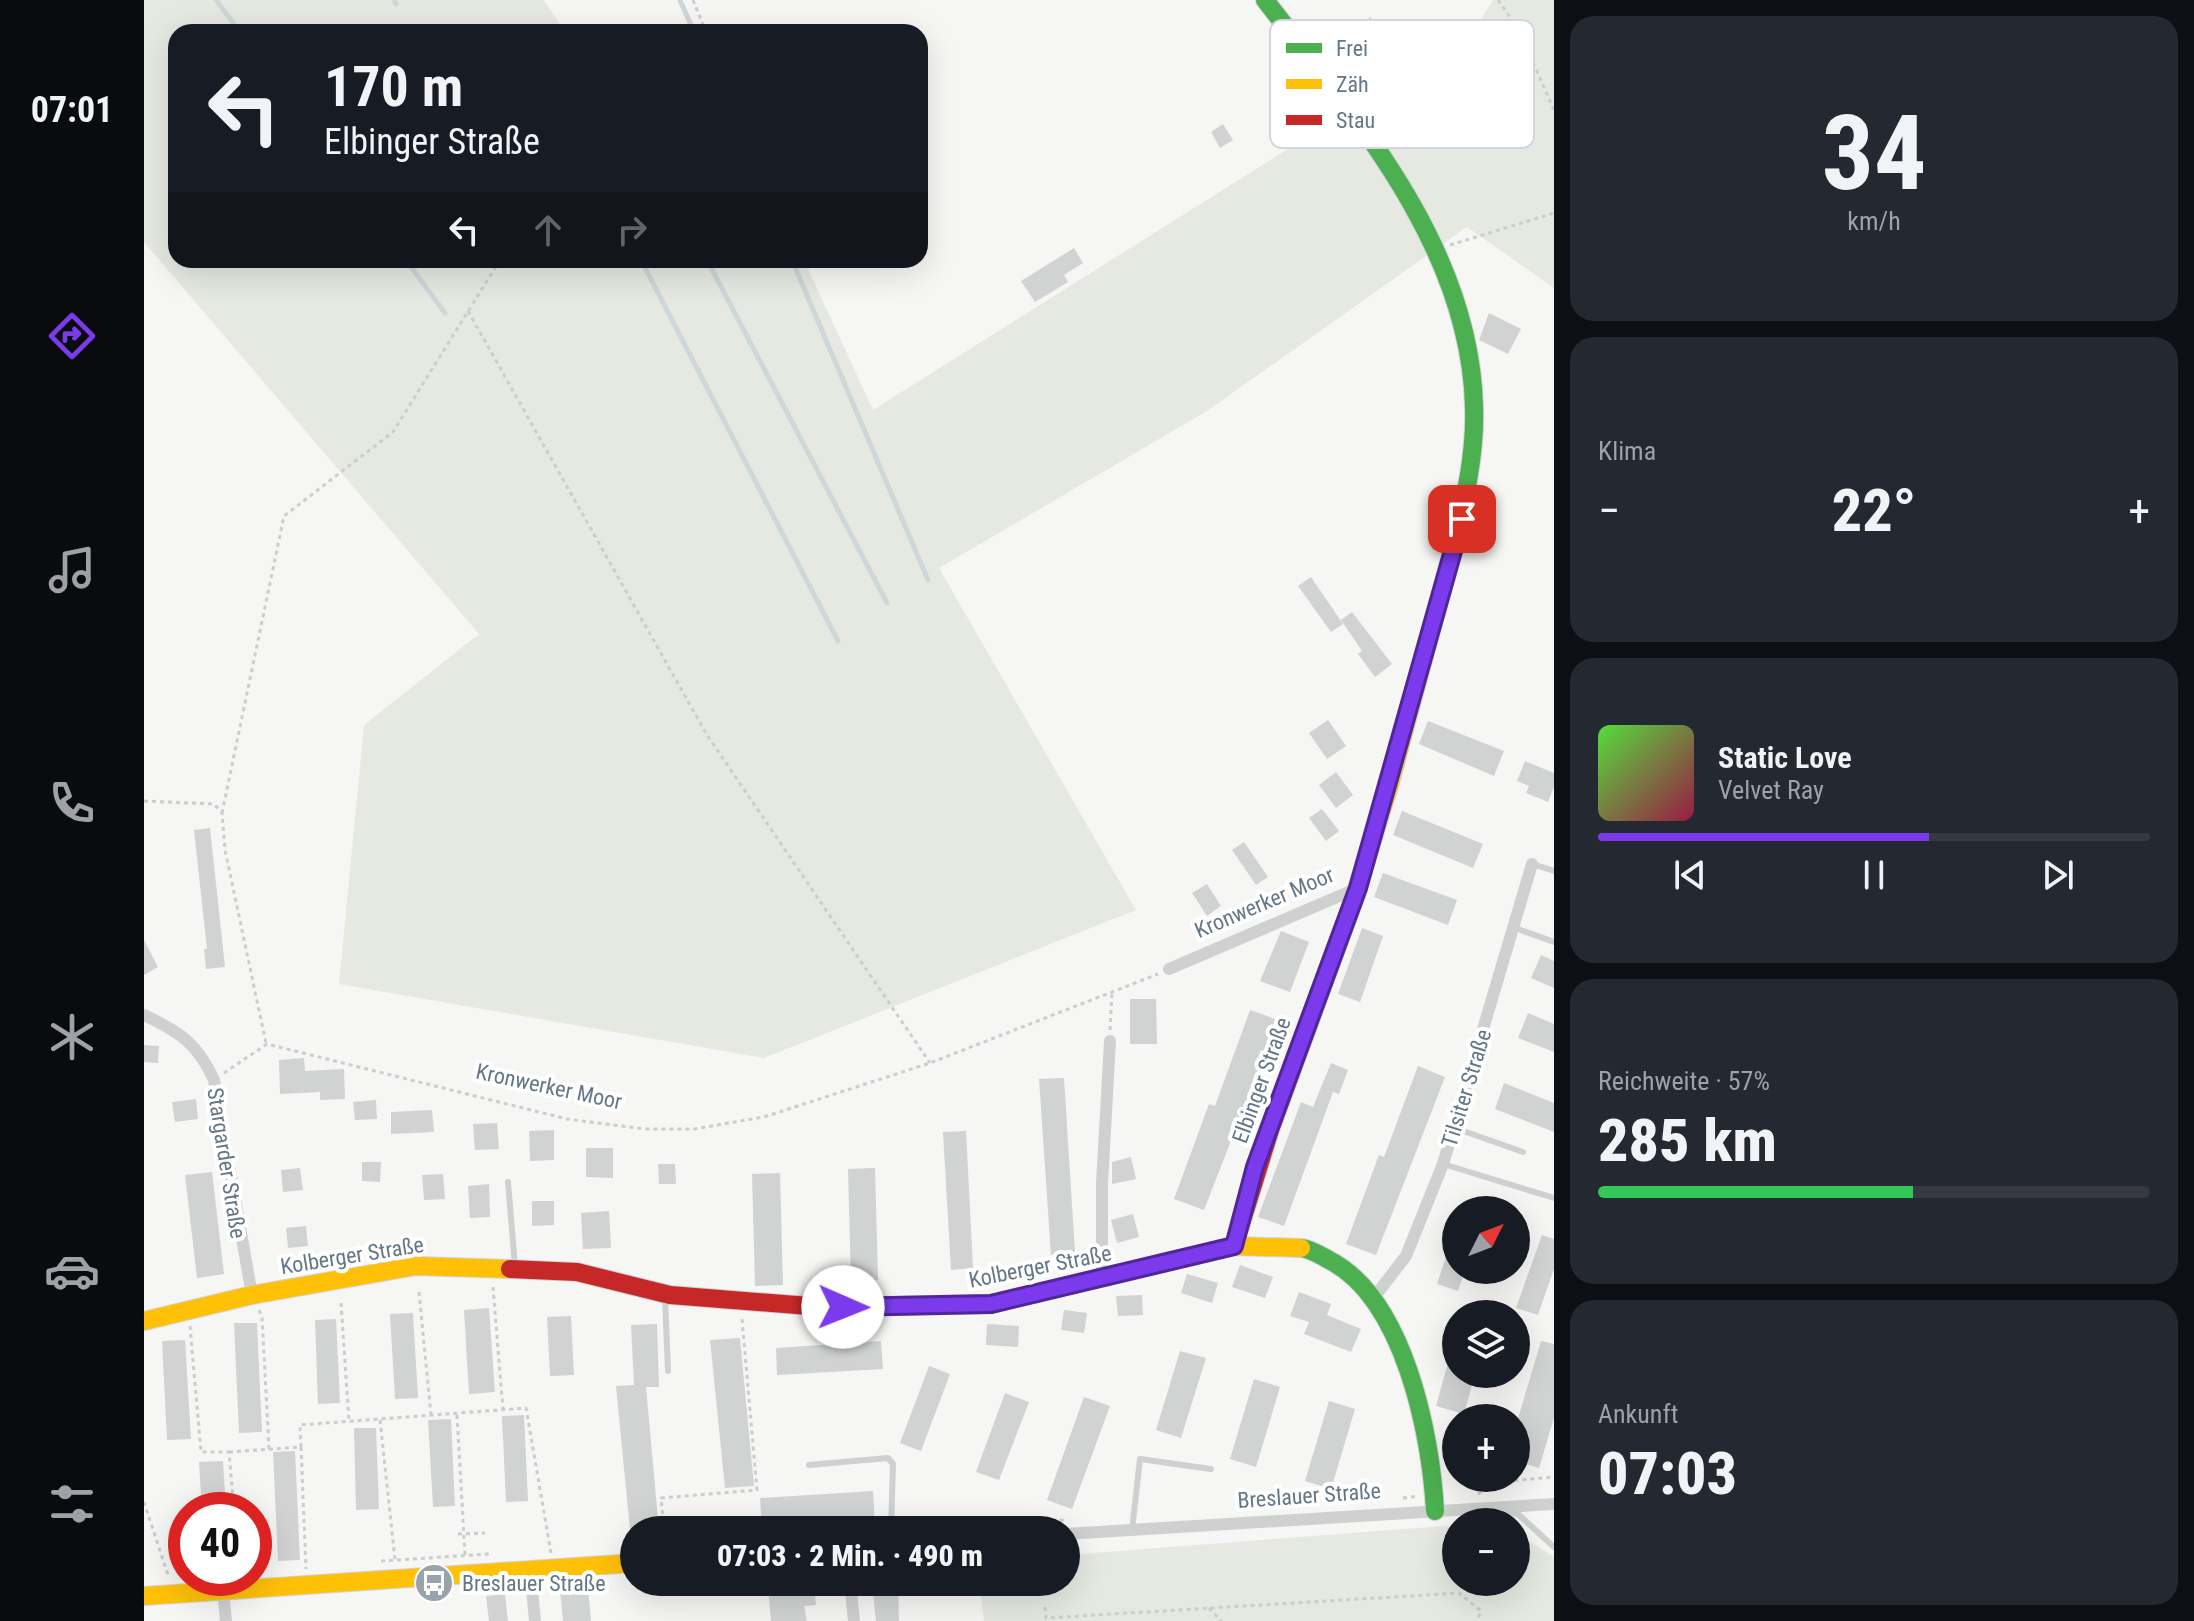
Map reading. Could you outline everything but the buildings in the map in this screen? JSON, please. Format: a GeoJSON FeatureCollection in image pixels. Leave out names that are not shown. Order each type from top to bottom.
{"type":"FeatureCollection","features":[{"type":"Feature","properties":{"kind":"street","name":"Kronwerker Moor"},"geometry":{"type":"LineString","coordinates":[[1265,0],[1280,20]]}},
{"type":"Feature","properties":{"kind":"street","name":"Kronwerker Moor"},"geometry":{"type":"LineString","coordinates":[[1169,969],[1358,888],[1462,519],[1473,453],[1475,384],[1465,331],[1435,250],[1375,148]]}},
{"type":"Feature","properties":{"kind":"street","name":"Tilsiter Straße"},"geometry":{"type":"LineString","coordinates":[[1372,1300],[1406,1256],[1443,1164],[1532,864]]}},
{"type":"Feature","properties":{"kind":"street","name":"Elbinger Straße"},"geometry":{"type":"LineString","coordinates":[[1234,1246],[1255,1167],[1358,888]]}},
{"type":"Feature","properties":{"kind":"street","name":"Stargarder Straße"},"geometry":{"type":"LineString","coordinates":[[144,1015],[180,1032],[204,1058],[214,1080],[252,1295]]}},
{"type":"Feature","properties":{"kind":"street"},"geometry":{"type":"LineString","coordinates":[[1102,1279],[1102,1184],[1110,1041]]}},
{"type":"Feature","properties":{"kind":"street","name":"Kolberger Straße"},"geometry":{"type":"LineString","coordinates":[[144,1321],[252,1295],[416,1266],[577,1272],[665,1294],[741,1302],[896,1308],[991,1304],[1234,1246],[1306,1248],[1343,1267],[1372,1300],[1395,1334],[1411,1382],[1433,1473],[1435,1511]]}},
{"type":"Feature","properties":{"kind":"street","name":"Breslauer Straße"},"geometry":{"type":"LineString","coordinates":[[1502,1508],[1554,1504]]}},
{"type":"Feature","properties":{"kind":"street","name":"Breslauer Straße"},"geometry":{"type":"LineString","coordinates":[[1080,1533],[1442,1511]]}},
{"type":"Feature","properties":{"kind":"street"},"geometry":{"type":"LineString","coordinates":[[272,1586],[620,1564]]}},
{"type":"Feature","properties":{"kind":"street"},"geometry":{"type":"LineString","coordinates":[[530,1568],[535,1621]]}},
{"type":"Feature","properties":{"kind":"street"},"geometry":{"type":"LineString","coordinates":[[144,1596],[168,1594]]}},
{"type":"Feature","properties":{"kind":"street"},"geometry":{"type":"LineString","coordinates":[[224,1596],[226,1621]]}},
{"type":"Feature","properties":{"kind":"street"},"geometry":{"type":"LineString","coordinates":[[851,1596],[854,1621]]}},
{"type":"Feature","properties":{"kind":"lane"},"geometry":{"type":"LineString","coordinates":[[1532,864],[1554,871]]}},
{"type":"Feature","properties":{"kind":"lane"},"geometry":{"type":"LineString","coordinates":[[1515,928],[1554,942]]}},
{"type":"Feature","properties":{"kind":"lane"},"geometry":{"type":"LineString","coordinates":[[1454,1128],[1523,1152]]}},
{"type":"Feature","properties":{"kind":"lane"},"geometry":{"type":"LineString","coordinates":[[1443,1164],[1554,1198]]}},
{"type":"Feature","properties":{"kind":"lane"},"geometry":{"type":"LineString","coordinates":[[508,1182],[515,1268]]}},
{"type":"Feature","properties":{"kind":"lane"},"geometry":{"type":"LineString","coordinates":[[665,1294],[668,1371]]}},
{"type":"Feature","properties":{"kind":"lane"},"geometry":{"type":"LineString","coordinates":[[809,1465],[888,1458],[893,1464],[891,1516]]}},
{"type":"Feature","properties":{"kind":"lane"},"geometry":{"type":"LineString","coordinates":[[1132,1530],[1140,1459],[1211,1469]]}},
{"type":"Feature","properties":{"kind":"lane"},"geometry":{"type":"LineString","coordinates":[[1530,1525],[1554,1547]]}},
{"type":"Feature","properties":{"kind":"path"},"geometry":{"type":"LineString","coordinates":[[693,0],[703,24]]}},
{"type":"Feature","properties":{"kind":"path"},"geometry":{"type":"LineString","coordinates":[[1498,0],[1512,20]]}},
{"type":"Feature","properties":{"kind":"path"},"geometry":{"type":"LineString","coordinates":[[1534,64],[1554,110]]}},
{"type":"Feature","properties":{"kind":"path"},"geometry":{"type":"LineString","coordinates":[[1435,250],[1554,213]]}},
{"type":"Feature","properties":{"kind":"path"},"geometry":{"type":"LineString","coordinates":[[214,1080],[267,1044],[225,850],[222,813],[284,516],[393,432],[495,268]]}},
{"type":"Feature","properties":{"kind":"path"},"geometry":{"type":"LineString","coordinates":[[468,311],[707,735],[930,1063]]}},
{"type":"Feature","properties":{"kind":"path"},"geometry":{"type":"LineString","coordinates":[[144,801],[214,804],[222,813]]}},
{"type":"Feature","properties":{"kind":"path","name":"Kronwerker Moor"},"geometry":{"type":"LineString","coordinates":[[267,1044],[567,1119],[645,1129],[694,1129],[764,1117],[930,1063],[1112,994],[1169,969]]}},
{"type":"Feature","properties":{"kind":"path"},"geometry":{"type":"LineString","coordinates":[[1110,1041],[1112,994]]}},
{"type":"Feature","properties":{"kind":"path"},"geometry":{"type":"LineString","coordinates":[[493,1267],[503,1410]]}},
{"type":"Feature","properties":{"kind":"path"},"geometry":{"type":"LineString","coordinates":[[419,1292],[431,1415]]}},
{"type":"Feature","properties":{"kind":"path"},"geometry":{"type":"LineString","coordinates":[[252,1295],[262,1317],[269,1449]]}},
{"type":"Feature","properties":{"kind":"path"},"geometry":{"type":"LineString","coordinates":[[663,1516],[661,1498],[757,1490],[741,1302]]}},
{"type":"Feature","properties":{"kind":"path"},"geometry":{"type":"LineString","coordinates":[[341,1303],[349,1421]]}},
{"type":"Feature","properties":{"kind":"path"},"geometry":{"type":"LineString","coordinates":[[189,1311],[201,1452],[301,1447]]}},
{"type":"Feature","properties":{"kind":"path"},"geometry":{"type":"LineString","coordinates":[[306,1569],[300,1425],[526,1408],[551,1553]]}},
{"type":"Feature","properties":{"kind":"path"},"geometry":{"type":"LineString","coordinates":[[457,1413],[465,1555]]}},
{"type":"Feature","properties":{"kind":"path"},"geometry":{"type":"LineString","coordinates":[[380,1419],[395,1560]]}},
{"type":"Feature","properties":{"kind":"path"},"geometry":{"type":"LineString","coordinates":[[229,1452],[232,1492]]}},
{"type":"Feature","properties":{"kind":"path"},"geometry":{"type":"LineString","coordinates":[[1477,1495],[1497,1482],[1554,1477]]}},
{"type":"Feature","properties":{"kind":"path"},"geometry":{"type":"LineString","coordinates":[[144,1502],[168,1575]]}},
{"type":"Feature","properties":{"kind":"path"},"geometry":{"type":"LineString","coordinates":[[458,1534],[485,1533]]}},
{"type":"Feature","properties":{"kind":"path"},"geometry":{"type":"LineString","coordinates":[[1045,1607],[1046,1618],[1063,1619],[1459,1593],[1481,1611],[1477,1621]]}},
{"type":"Feature","properties":{"kind":"path"},"geometry":{"type":"LineString","coordinates":[[1209,1608],[1221,1621]]}},
{"type":"Feature","properties":{"kind":"shaded area"},"geometry":{"type":"Polygon","coordinates":[[[144,0],[544,0],[560,24],[168,24],[168,268],[808,268],[873,410],[1289,148],[1534,148],[1534,20],[1480,20],[1493,0],[1554,0],[1554,288],[1467,227],[1207,411],[939,568],[1136,910],[764,1058],[339,984],[364,725],[479,634],[144,242],[144,0]]]}},
{"type":"Feature","properties":{"kind":"shaded area"},"geometry":{"type":"Polygon","coordinates":[[[1442,1526],[1442,1596],[1530,1596],[1530,1542],[1554,1557],[1554,1621],[984,1621],[981,1596],[1080,1596],[1080,1554],[1442,1526]]]}},
{"type":"Feature","properties":{"kind":"waterway"},"geometry":{"type":"LineString","coordinates":[[216,0],[234,24]]}},
{"type":"Feature","properties":{"kind":"waterway"},"geometry":{"type":"LineString","coordinates":[[394,0],[396,4]]}},
{"type":"Feature","properties":{"kind":"waterway"},"geometry":{"type":"LineString","coordinates":[[680,0],[690,24]]}},
{"type":"Feature","properties":{"kind":"waterway"},"geometry":{"type":"LineString","coordinates":[[412,268],[445,313]]}},
{"type":"Feature","properties":{"kind":"waterway"},"geometry":{"type":"LineString","coordinates":[[645,268],[838,641]]}},
{"type":"Feature","properties":{"kind":"waterway"},"geometry":{"type":"LineString","coordinates":[[711,268],[887,603]]}},
{"type":"Feature","properties":{"kind":"waterway"},"geometry":{"type":"LineString","coordinates":[[795,268],[928,580]]}},
{"type":"Feature","properties":{"kind":"traffic: fast"},"geometry":{"type":"LineString","coordinates":[[1265,0],[1281,20]]}},
{"type":"Feature","properties":{"kind":"traffic: fast"},"geometry":{"type":"LineString","coordinates":[[1377,148],[1430,239],[1453,293],[1468,348],[1474,406],[1473,444],[1468,482],[1451,556]]}},
{"type":"Feature","properties":{"kind":"traffic: fast"},"geometry":{"type":"LineString","coordinates":[[1301,1248],[1329,1260],[1355,1279],[1377,1304],[1394,1336],[1409,1371],[1419,1408],[1435,1511]]}},
{"type":"Feature","properties":{"kind":"traffic: slow"},"geometry":{"type":"LineString","coordinates":[[1352,905],[1389,786],[1451,556]]}},
{"type":"Feature","properties":{"kind":"traffic: slow"},"geometry":{"type":"LineString","coordinates":[[822,1307],[991,1304],[1234,1246],[1301,1248]]}},
{"type":"Feature","properties":{"kind":"traffic: slow"},"geometry":{"type":"LineString","coordinates":[[144,1321],[252,1295],[416,1266],[510,1269]]}},
{"type":"Feature","properties":{"kind":"traffic: slow"},"geometry":{"type":"LineString","coordinates":[[144,1596],[620,1564]]}},
{"type":"Feature","properties":{"kind":"traffic: jam"},"geometry":{"type":"LineString","coordinates":[[1234,1246],[1270,1130],[1352,905]]}},
{"type":"Feature","properties":{"kind":"traffic: jam"},"geometry":{"type":"LineString","coordinates":[[510,1269],[577,1272],[670,1295],[822,1307]]}},
{"type":"Feature","properties":{"kind":"place","name":"Breslauer Straße"},"geometry":{"type":"Point","coordinates":[434,1583]}},
{"type":"Feature","properties":{"kind":"route"},"geometry":{"type":"LineString","coordinates":[[843,1307],[991,1304],[1234,1246],[1255,1167],[1358,888],[1402,742],[1462,519]]}}]}
